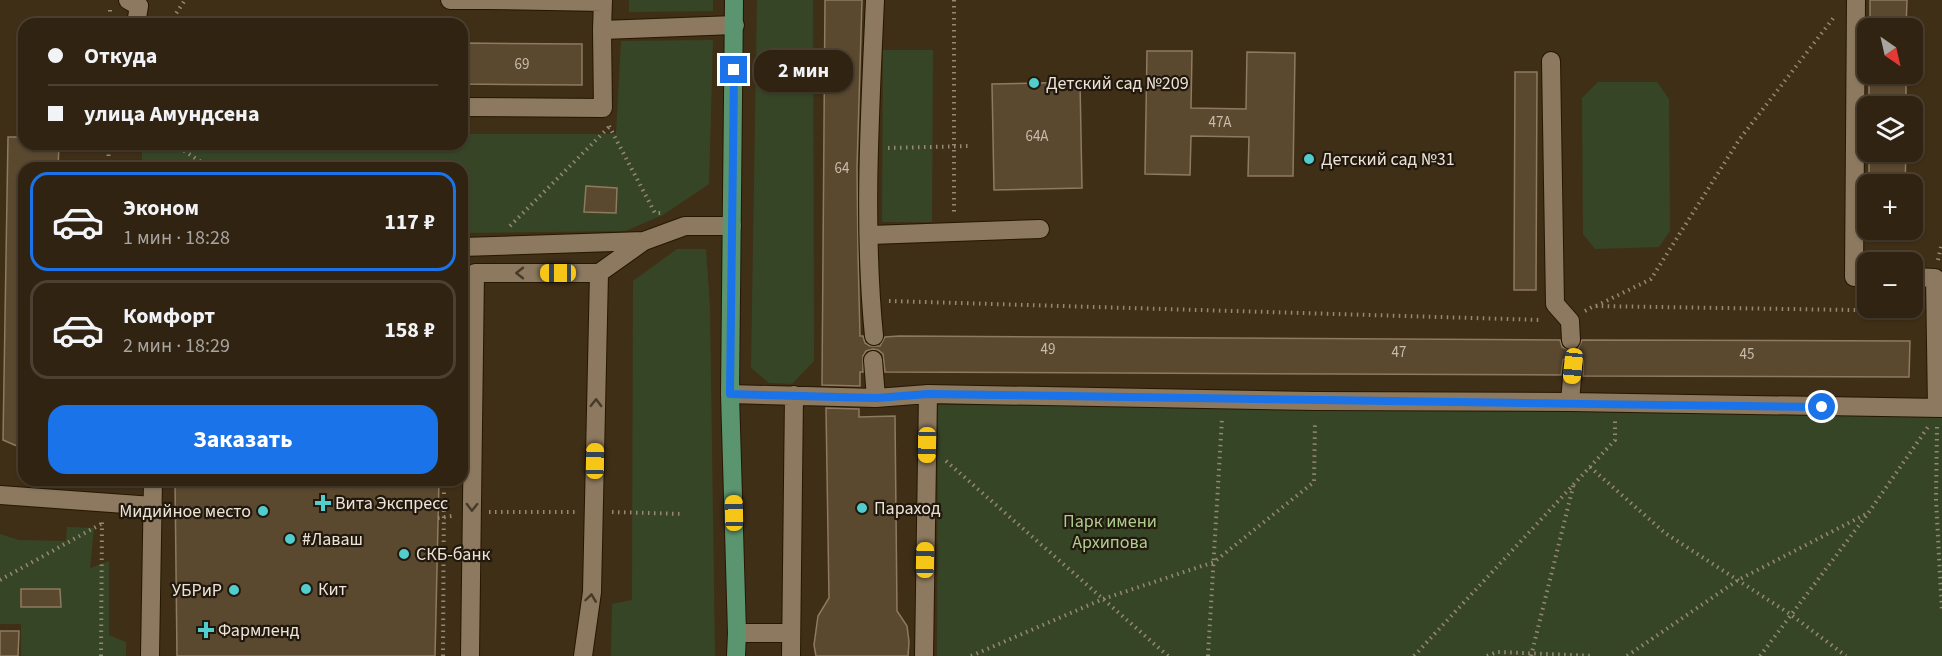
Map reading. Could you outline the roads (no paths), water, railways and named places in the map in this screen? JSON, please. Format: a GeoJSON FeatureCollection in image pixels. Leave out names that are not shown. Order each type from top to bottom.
{"type":"FeatureCollection","features":[{"type":"Feature","properties":{"kind":"main road"},"geometry":{"type":"LineString","coordinates":[[734,0],[730,394],[736,656]]}},
{"type":"Feature","properties":{"kind":"lane"},"geometry":{"type":"LineString","coordinates":[[128,0],[139,6],[137,18]]}},
{"type":"Feature","properties":{"kind":"lane"},"geometry":{"type":"LineString","coordinates":[[456,0],[603,1],[603,108],[468,107]]}},
{"type":"Feature","properties":{"kind":"lane"},"geometry":{"type":"LineString","coordinates":[[874,336],[871,301],[869,148],[875,0]]}},
{"type":"Feature","properties":{"kind":"lane"},"geometry":{"type":"LineString","coordinates":[[1848,5],[1854,277],[1857,277]]}},
{"type":"Feature","properties":{"kind":"lane"},"geometry":{"type":"LineString","coordinates":[[602,30],[735,25]]}},
{"type":"Feature","properties":{"kind":"lane"},"geometry":{"type":"LineString","coordinates":[[1551,61],[1555,304],[1570,321],[1570,340]]}},
{"type":"Feature","properties":{"kind":"lane"},"geometry":{"type":"LineString","coordinates":[[470,656],[475,273],[599,273],[644,241],[685,226],[732,226]]}},
{"type":"Feature","properties":{"kind":"lane"},"geometry":{"type":"LineString","coordinates":[[870,235],[1040,229]]}},
{"type":"Feature","properties":{"kind":"lane"},"geometry":{"type":"LineString","coordinates":[[468,247],[644,241]]}},
{"type":"Feature","properties":{"kind":"lane"},"geometry":{"type":"LineString","coordinates":[[582,656],[592,592],[599,273]]}},
{"type":"Feature","properties":{"kind":"lane"},"geometry":{"type":"LineString","coordinates":[[730,394],[876,398],[928,394],[1224,400],[1570,402],[1939,410],[1935,278],[1923,277]]}},
{"type":"Feature","properties":{"kind":"lane"},"geometry":{"type":"LineString","coordinates":[[873,360],[876,398]]}},
{"type":"Feature","properties":{"kind":"lane"},"geometry":{"type":"LineString","coordinates":[[1570,402],[1573,366]]}},
{"type":"Feature","properties":{"kind":"lane"},"geometry":{"type":"LineString","coordinates":[[924,656],[928,394]]}},
{"type":"Feature","properties":{"kind":"lane"},"geometry":{"type":"LineString","coordinates":[[791,656],[794,395]]}},
{"type":"Feature","properties":{"kind":"lane"},"geometry":{"type":"LineString","coordinates":[[150,656],[153,486]]}},
{"type":"Feature","properties":{"kind":"lane"},"geometry":{"type":"LineString","coordinates":[[0,495],[153,506]]}},
{"type":"Feature","properties":{"kind":"lane"},"geometry":{"type":"LineString","coordinates":[[737,633],[791,633]]}},
{"type":"Feature","properties":{"kind":"place","name":"Детский сад №209"},"geometry":{"type":"Point","coordinates":[1034,83]}},
{"type":"Feature","properties":{"kind":"place","name":"Детский сад №31"},"geometry":{"type":"Point","coordinates":[1309,159]}},
{"type":"Feature","properties":{"kind":"place","name":"Вита Экспресс"},"geometry":{"type":"Point","coordinates":[323,503]}},
{"type":"Feature","properties":{"kind":"place","name":"Параход"},"geometry":{"type":"Point","coordinates":[862,508]}},
{"type":"Feature","properties":{"kind":"place","name":"Мидийное место"},"geometry":{"type":"Point","coordinates":[263,511]}},
{"type":"Feature","properties":{"kind":"place","name":"#Лаваш"},"geometry":{"type":"Point","coordinates":[290,539]}},
{"type":"Feature","properties":{"kind":"place","name":"СКБ-банк"},"geometry":{"type":"Point","coordinates":[404,554]}},
{"type":"Feature","properties":{"kind":"place","name":"Кит"},"geometry":{"type":"Point","coordinates":[306,589]}},
{"type":"Feature","properties":{"kind":"place","name":"УБРиР"},"geometry":{"type":"Point","coordinates":[234,590]}},
{"type":"Feature","properties":{"kind":"place","name":"Фармленд"},"geometry":{"type":"Point","coordinates":[206,630]}},
{"type":"Feature","properties":{"kind":"park label","name":"Парк имени Архипова"},"geometry":{"type":"Point","coordinates":[1110,531]}}]}
